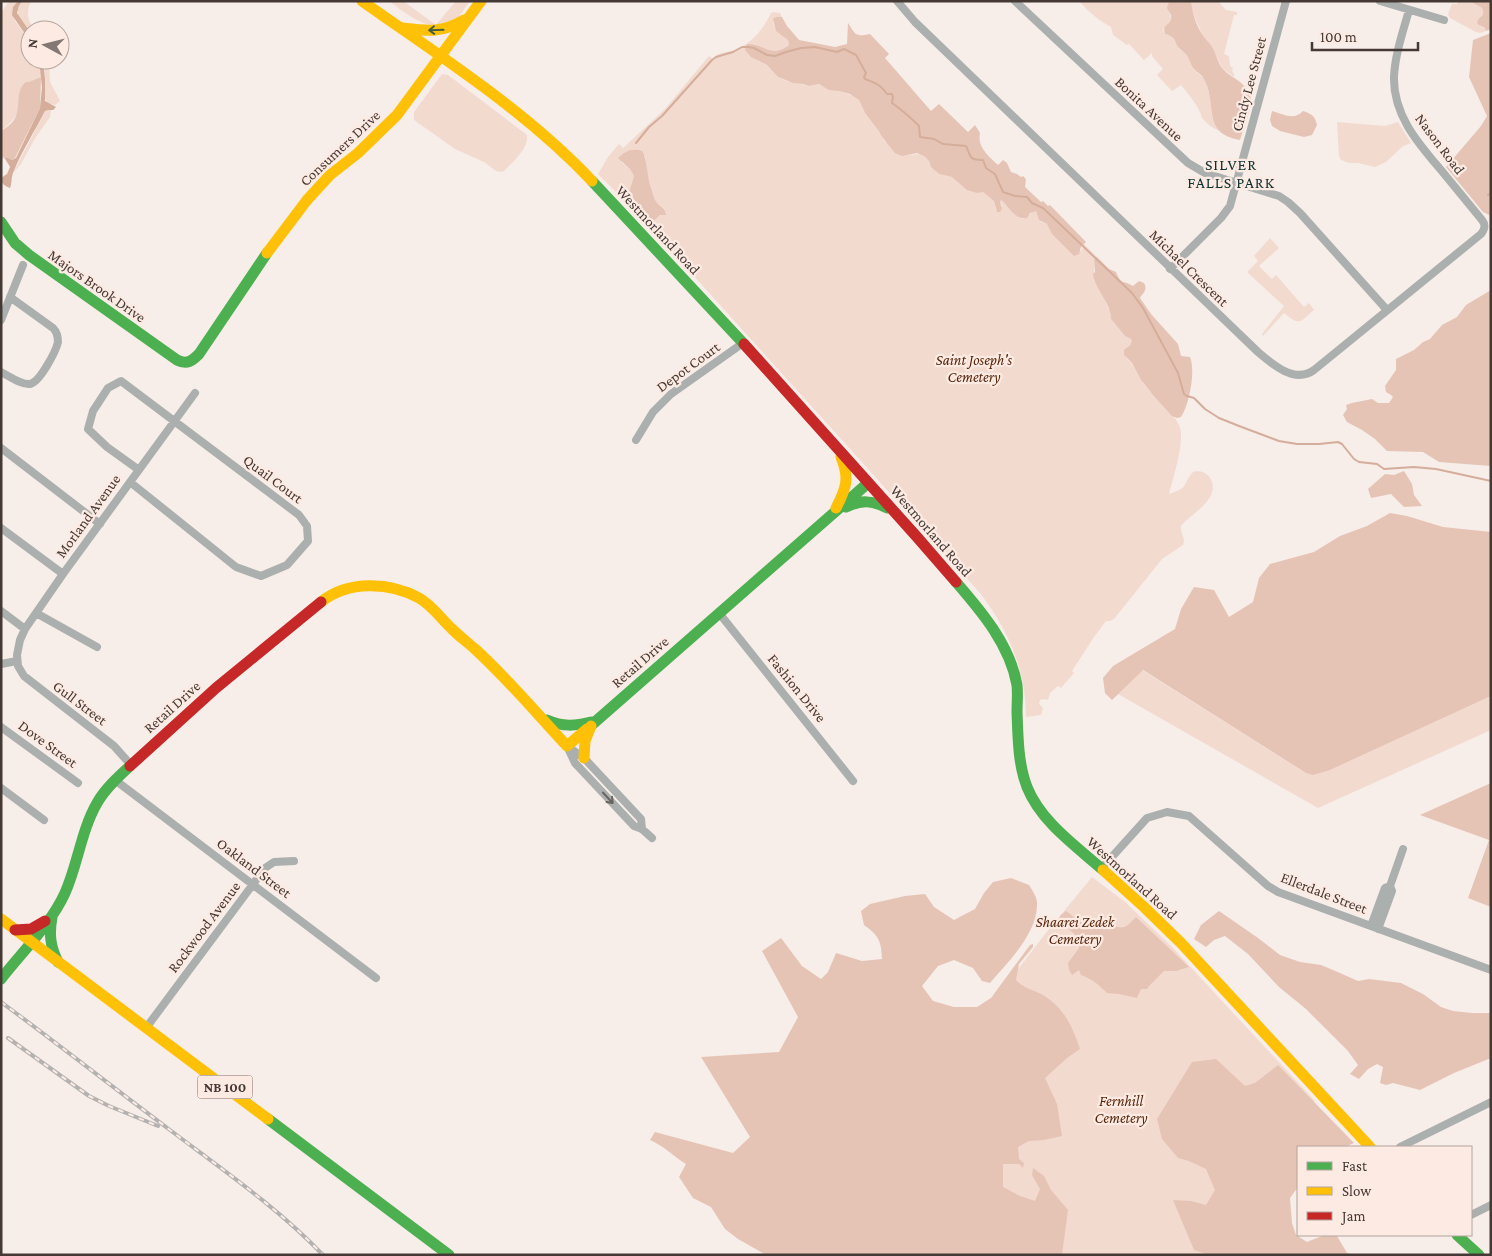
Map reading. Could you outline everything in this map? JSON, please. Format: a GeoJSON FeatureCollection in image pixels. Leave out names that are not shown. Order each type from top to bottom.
{"type":"FeatureCollection","features":[{"type":"Feature","properties":{"kind":"street","name":"Westmorland Road"},"geometry":{"type":"LineString","coordinates":[[362,1],[440,56],[559,149],[630,222],[743,344],[894,512],[982,613],[1007,653],[1017,686],[1018,742],[1021,763],[1028,787],[1037,805],[1048,820],[1144,907],[1186,949],[1369,1146]]}},
{"type":"Feature","properties":{"kind":"street","name":"Consumers Drive"},"geometry":{"type":"LineString","coordinates":[[185,363],[193,360],[199,354],[278,238],[307,200],[330,175],[358,153],[388,125],[481,1]]}},
{"type":"Feature","properties":{"kind":"street","name":"Michael Crescent"},"geometry":{"type":"LineString","coordinates":[[897,1],[914,22],[1258,352],[1282,369],[1296,375],[1306,375],[1314,370],[1481,234],[1485,228]]}},
{"type":"Feature","properties":{"kind":"street","name":"Bonita Avenue"},"geometry":{"type":"LineString","coordinates":[[1015,1],[1183,160],[1201,172],[1278,196],[1288,202],[1388,310]]}},
{"type":"Feature","properties":{"kind":"street","name":"Cindy Lee Street"},"geometry":{"type":"LineString","coordinates":[[1170,269],[1225,214],[1232,201],[1286,1]]}},
{"type":"Feature","properties":{"kind":"street"},"geometry":{"type":"LineString","coordinates":[[1380,1],[1444,20]]}},
{"type":"Feature","properties":{"kind":"street","name":"Nason Road"},"geometry":{"type":"LineString","coordinates":[[1409,10],[1395,68],[1394,84],[1398,106],[1415,140],[1482,220],[1485,228]]}},
{"type":"Feature","properties":{"kind":"street"},"geometry":{"type":"LineString","coordinates":[[401,28],[442,31],[468,18]]}},
{"type":"Feature","properties":{"kind":"street","name":"Majors Brook Drive"},"geometry":{"type":"LineString","coordinates":[[1,222],[15,243],[28,255],[177,360],[185,363]]}},
{"type":"Feature","properties":{"kind":"street"},"geometry":{"type":"LineString","coordinates":[[1,320],[23,265]]}},
{"type":"Feature","properties":{"kind":"street"},"geometry":{"type":"LineString","coordinates":[[1,372],[23,383],[31,384],[36,382],[42,375],[57,344],[57,335],[53,328],[10,297]]}},
{"type":"Feature","properties":{"kind":"street","name":"Depot Court"},"geometry":{"type":"LineString","coordinates":[[636,440],[653,412],[671,394],[743,344]]}},
{"type":"Feature","properties":{"kind":"street"},"geometry":{"type":"LineString","coordinates":[[139,470],[107,447],[88,429],[94,411],[108,388],[121,381],[174,422]]}},
{"type":"Feature","properties":{"kind":"street","name":"Morland Avenue"},"geometry":{"type":"LineString","coordinates":[[18,661],[20,640],[25,629],[195,393]]}},
{"type":"Feature","properties":{"kind":"street","name":"Quail Court"},"geometry":{"type":"LineString","coordinates":[[130,482],[236,567],[261,576],[287,564],[308,541],[306,526],[300,515],[174,422]]}},
{"type":"Feature","properties":{"kind":"street"},"geometry":{"type":"LineString","coordinates":[[1,448],[100,524]]}},
{"type":"Feature","properties":{"kind":"street"},"geometry":{"type":"LineString","coordinates":[[833,514],[847,482],[847,474],[837,448]]}},
{"type":"Feature","properties":{"kind":"street","name":"Retail Drive"},"geometry":{"type":"LineString","coordinates":[[1,979],[52,916],[65,893],[89,819],[98,801],[115,780],[216,688],[327,597],[349,587],[361,585],[391,588],[410,594],[413,600],[431,615],[440,619],[475,650],[567,746],[868,483]]}},
{"type":"Feature","properties":{"kind":"street"},"geometry":{"type":"LineString","coordinates":[[833,514],[852,504],[865,500],[874,501],[894,512]]}},
{"type":"Feature","properties":{"kind":"street"},"geometry":{"type":"LineString","coordinates":[[1,528],[63,574]]}},
{"type":"Feature","properties":{"kind":"street"},"geometry":{"type":"LineString","coordinates":[[1,611],[25,629]]}},
{"type":"Feature","properties":{"kind":"street"},"geometry":{"type":"LineString","coordinates":[[36,613],[97,648]]}},
{"type":"Feature","properties":{"kind":"street","name":"Fashion Drive"},"geometry":{"type":"LineString","coordinates":[[719,613],[853,781]]}},
{"type":"Feature","properties":{"kind":"street"},"geometry":{"type":"LineString","coordinates":[[1,664],[18,661]]}},
{"type":"Feature","properties":{"kind":"street","name":"Gull Street"},"geometry":{"type":"LineString","coordinates":[[18,661],[20,671],[27,680],[114,746],[131,765]]}},
{"type":"Feature","properties":{"kind":"street"},"geometry":{"type":"LineString","coordinates":[[538,715],[569,728],[595,720]]}},
{"type":"Feature","properties":{"kind":"street"},"geometry":{"type":"LineString","coordinates":[[584,758],[584,743],[588,730],[595,720]]}},
{"type":"Feature","properties":{"kind":"street","name":"Dove Street"},"geometry":{"type":"LineString","coordinates":[[1,727],[78,783]]}},
{"type":"Feature","properties":{"kind":"street"},"geometry":{"type":"LineString","coordinates":[[567,746],[584,758],[641,819],[642,829]]}},
{"type":"Feature","properties":{"kind":"street"},"geometry":{"type":"LineString","coordinates":[[567,746],[575,763],[634,826],[642,829],[652,838]]}},
{"type":"Feature","properties":{"kind":"street","name":"Oakland Street"},"geometry":{"type":"LineString","coordinates":[[115,780],[376,978]]}},
{"type":"Feature","properties":{"kind":"street"},"geometry":{"type":"LineString","coordinates":[[1,788],[44,820]]}},
{"type":"Feature","properties":{"kind":"street","name":"Ellerdale Street"},"geometry":{"type":"LineString","coordinates":[[1101,869],[1147,818],[1167,812],[1189,816],[1268,886],[1278,892],[1491,970]]}},
{"type":"Feature","properties":{"kind":"street"},"geometry":{"type":"LineString","coordinates":[[1375,927],[1392,890],[1390,886],[1403,849]]}},
{"type":"Feature","properties":{"kind":"street","name":"Rockwood Avenue"},"geometry":{"type":"LineString","coordinates":[[146,1028],[265,868],[271,864],[294,861]]}},
{"type":"Feature","properties":{"kind":"street"},"geometry":{"type":"LineString","coordinates":[[15,930],[38,927],[52,916]]}},
{"type":"Feature","properties":{"kind":"street"},"geometry":{"type":"LineString","coordinates":[[52,916],[49,934],[50,948],[58,962]]}},
{"type":"Feature","properties":{"kind":"street","name":"NB 100"},"geometry":{"type":"LineString","coordinates":[[1,919],[449,1255]]}},
{"type":"Feature","properties":{"kind":"street"},"geometry":{"type":"LineString","coordinates":[[1402,1146],[1491,1102]]}},
{"type":"Feature","properties":{"kind":"street"},"geometry":{"type":"LineString","coordinates":[[1472,1214],[1491,1205]]}},
{"type":"Feature","properties":{"kind":"street"},"geometry":{"type":"LineString","coordinates":[[1458,1236],[1479,1255]]}},
{"type":"Feature","properties":{"kind":"green space"},"geometry":{"type":"Polygon","coordinates":[[[9,1],[18,1],[13,7],[15,21],[20,28],[20,70],[40,70],[41,78],[31,82],[19,95],[19,107],[16,116],[1,131],[1,13],[9,1]]]}},
{"type":"Feature","properties":{"kind":"green space"},"geometry":{"type":"Polygon","coordinates":[[[22,1],[31,1],[28,9],[29,20],[21,20],[18,14],[22,1]]]}},
{"type":"Feature","properties":{"kind":"green space"},"geometry":{"type":"Polygon","coordinates":[[[389,1],[403,1],[436,25],[456,1],[470,1],[455,20],[435,26],[411,17],[389,1]]]}},
{"type":"Feature","properties":{"kind":"green space"},"geometry":{"type":"Polygon","coordinates":[[[1079,1],[1169,1],[1171,20],[1163,30],[1165,34],[1172,35],[1175,38],[1179,49],[1190,59],[1193,69],[1205,79],[1212,115],[1219,131],[1202,118],[1196,105],[1181,85],[1172,91],[1157,75],[1163,69],[1152,56],[1152,53],[1144,60],[1129,44],[1127,45],[1113,35],[1111,27],[1094,16],[1079,1]]]}},
{"type":"Feature","properties":{"kind":"green space"},"geometry":{"type":"Polygon","coordinates":[[[1169,1],[1191,1],[1198,27],[1213,49],[1220,65],[1249,92],[1251,98],[1250,107],[1240,140],[1220,131],[1215,124],[1208,89],[1203,77],[1193,68],[1174,38],[1165,34],[1164,30],[1171,19],[1167,8],[1169,1]]]}},
{"type":"Feature","properties":{"kind":"green space"},"geometry":{"type":"Polygon","coordinates":[[[1191,1],[1218,1],[1226,10],[1237,12],[1237,15],[1234,15],[1224,54],[1229,56],[1234,77],[1223,69],[1211,46],[1203,36],[1191,9],[1191,1]]]}},
{"type":"Feature","properties":{"kind":"green space"},"geometry":{"type":"Polygon","coordinates":[[[1458,1],[1470,1],[1482,8],[1483,13],[1478,20],[1481,27],[1485,28],[1486,31],[1476,32],[1450,18],[1448,14],[1452,4],[1457,4],[1458,1]]]}},
{"type":"Feature","properties":{"kind":"green space"},"geometry":{"type":"Polygon","coordinates":[[[1470,1],[1491,1],[1491,29],[1486,31],[1485,28],[1477,23],[1483,15],[1483,11],[1482,8],[1470,1]]]}},
{"type":"Feature","properties":{"kind":"green space","name":"Saint Joseph's Cemetery"},"geometry":{"type":"Polygon","coordinates":[[[771,13],[780,13],[782,17],[776,17],[773,22],[776,31],[788,39],[789,45],[775,51],[767,50],[754,44],[758,61],[767,65],[778,77],[786,81],[810,86],[818,84],[854,96],[859,100],[865,113],[884,141],[895,152],[908,155],[921,154],[939,174],[952,177],[983,192],[994,201],[996,210],[1002,206],[1001,200],[1016,215],[1023,219],[1033,211],[1036,211],[1041,222],[1047,224],[1053,234],[1081,251],[1084,244],[1097,257],[1094,260],[1094,280],[1111,312],[1111,319],[1125,336],[1131,339],[1131,344],[1127,347],[1126,358],[1132,364],[1146,387],[1176,420],[1181,431],[1180,449],[1169,494],[1183,488],[1193,472],[1203,472],[1212,482],[1212,492],[1207,502],[1181,526],[1184,540],[1183,545],[1162,559],[1114,619],[1106,621],[1072,671],[1074,673],[1061,688],[1058,686],[1050,693],[1048,700],[1040,700],[1039,704],[1043,708],[1041,715],[1026,717],[1023,683],[1014,652],[999,622],[980,593],[638,214],[598,174],[608,157],[619,144],[623,148],[665,109],[709,56],[713,59],[719,54],[738,49],[750,41],[760,31],[771,13]],[[645,156],[621,162],[630,169],[634,176],[629,192],[643,214],[655,220],[665,210],[655,201],[652,194],[645,156]]]}},
{"type":"Feature","properties":{"kind":"green space"},"geometry":{"type":"Polygon","coordinates":[[[782,17],[799,40],[835,47],[847,44],[848,23],[856,34],[870,34],[889,54],[885,58],[931,111],[939,104],[968,132],[975,125],[980,133],[980,143],[987,155],[998,165],[1003,160],[1007,163],[1011,172],[1021,177],[1023,176],[1026,179],[1025,187],[1041,202],[1043,201],[1048,206],[1050,205],[1086,242],[1081,247],[1079,254],[1074,256],[1052,234],[1047,224],[1039,220],[1036,211],[1030,213],[1027,218],[1022,218],[1012,212],[1001,200],[1002,209],[1000,212],[997,212],[994,201],[983,192],[977,193],[967,190],[952,177],[939,174],[931,167],[929,161],[924,156],[917,153],[902,156],[895,153],[865,113],[859,100],[850,94],[829,90],[819,84],[809,86],[793,83],[778,77],[767,65],[751,57],[745,50],[747,44],[753,44],[772,51],[777,51],[789,45],[788,40],[776,31],[773,19],[782,17]]]}},
{"type":"Feature","properties":{"kind":"green space"},"geometry":{"type":"Polygon","coordinates":[[[1491,33],[1491,216],[1483,212],[1446,167],[1481,126],[1487,116],[1469,77],[1473,40],[1491,33]]]}},
{"type":"Feature","properties":{"kind":"green space"},"geometry":{"type":"Polygon","coordinates":[[[45,70],[49,70],[50,82],[60,101],[55,105],[47,103],[45,98],[45,70]]]}},
{"type":"Feature","properties":{"kind":"green space"},"geometry":{"type":"Polygon","coordinates":[[[442,74],[448,75],[527,135],[526,145],[523,150],[504,171],[496,171],[484,162],[455,149],[414,120],[414,112],[442,74]]]}},
{"type":"Feature","properties":{"kind":"green space"},"geometry":{"type":"Polygon","coordinates":[[[41,78],[40,108],[15,158],[12,160],[4,157],[1,160],[1,131],[14,120],[18,110],[22,86],[26,82],[41,78]]]}},
{"type":"Feature","properties":{"kind":"green space"},"geometry":{"type":"Polygon","coordinates":[[[46,110],[51,110],[50,117],[34,140],[21,164],[13,173],[46,110]]]}},
{"type":"Feature","properties":{"kind":"green space"},"geometry":{"type":"Polygon","coordinates":[[[1272,111],[1296,116],[1303,111],[1313,116],[1317,125],[1312,135],[1304,137],[1280,131],[1272,126],[1270,120],[1272,111]]]}},
{"type":"Feature","properties":{"kind":"green space"},"geometry":{"type":"Polygon","coordinates":[[[1337,122],[1385,126],[1398,122],[1411,143],[1403,146],[1386,162],[1375,167],[1349,163],[1341,160],[1339,156],[1337,122]]]}},
{"type":"Feature","properties":{"kind":"green space"},"geometry":{"type":"Polygon","coordinates":[[[630,150],[642,151],[654,198],[665,212],[666,215],[660,215],[655,220],[647,219],[629,192],[634,176],[630,169],[618,158],[630,150]]]}},
{"type":"Feature","properties":{"kind":"green space"},"geometry":{"type":"Polygon","coordinates":[[[1270,238],[1279,248],[1259,266],[1272,279],[1276,275],[1304,307],[1309,303],[1314,310],[1299,321],[1293,320],[1284,313],[1263,336],[1262,334],[1284,306],[1247,272],[1258,261],[1254,256],[1270,238]]]}},
{"type":"Feature","properties":{"kind":"green space"},"geometry":{"type":"Polygon","coordinates":[[[1097,257],[1109,269],[1116,272],[1119,279],[1123,282],[1133,286],[1139,281],[1144,283],[1145,290],[1140,298],[1151,314],[1178,344],[1181,356],[1190,357],[1192,363],[1191,388],[1187,405],[1181,417],[1172,416],[1141,380],[1132,363],[1124,355],[1124,350],[1131,344],[1131,339],[1125,336],[1111,319],[1108,307],[1094,280],[1094,260],[1097,257]]]}},
{"type":"Feature","properties":{"kind":"green space"},"geometry":{"type":"Polygon","coordinates":[[[1491,290],[1491,466],[1439,462],[1423,452],[1387,451],[1375,439],[1347,422],[1343,415],[1347,409],[1346,405],[1372,399],[1378,403],[1389,403],[1393,397],[1386,392],[1385,386],[1396,370],[1396,359],[1430,339],[1442,325],[1457,317],[1466,305],[1491,290]]]}},
{"type":"Feature","properties":{"kind":"green space"},"geometry":{"type":"Polygon","coordinates":[[[1404,471],[1412,484],[1414,495],[1422,506],[1404,507],[1391,494],[1371,498],[1368,489],[1385,474],[1394,475],[1404,471]]]}},
{"type":"Feature","properties":{"kind":"green space"},"geometry":{"type":"Polygon","coordinates":[[[1390,513],[1443,527],[1491,532],[1491,696],[1330,770],[1313,775],[1306,773],[1143,670],[1112,700],[1105,693],[1103,678],[1113,666],[1175,629],[1181,609],[1194,587],[1214,590],[1229,617],[1253,602],[1259,578],[1270,564],[1314,552],[1340,536],[1367,526],[1390,513]]]}},
{"type":"Feature","properties":{"kind":"green space"},"geometry":{"type":"Polygon","coordinates":[[[1142,670],[1306,773],[1330,770],[1491,696],[1491,730],[1318,808],[1118,694],[1142,670]]]}},
{"type":"Feature","properties":{"kind":"green space"},"geometry":{"type":"Polygon","coordinates":[[[1491,783],[1491,907],[1468,898],[1489,840],[1420,815],[1491,783]]]}},
{"type":"Feature","properties":{"kind":"green space","name":"Fernhill Cemetery"},"geometry":{"type":"Polygon","coordinates":[[[1092,877],[1125,902],[1171,946],[1315,1101],[1247,1229],[1298,1255],[823,1255],[1012,977],[1092,877]]]}},
{"type":"Feature","properties":{"kind":"green space"},"geometry":{"type":"Polygon","coordinates":[[[1011,878],[1029,885],[1037,903],[1033,925],[1013,956],[990,983],[982,981],[973,968],[954,960],[938,966],[922,986],[933,1001],[954,1007],[977,1007],[991,998],[1030,945],[1033,944],[1033,947],[1019,964],[1016,980],[1025,987],[1051,1000],[1057,1006],[1071,1025],[1080,1049],[1045,1078],[1057,1104],[1062,1136],[1029,1141],[1018,1147],[1019,1159],[1024,1163],[1023,1168],[1019,1164],[1003,1164],[1003,1187],[1035,1201],[1040,1189],[1032,1175],[1033,1168],[1044,1176],[1051,1190],[1068,1210],[1062,1255],[766,1255],[725,1229],[711,1207],[693,1198],[679,1177],[686,1164],[650,1140],[655,1132],[733,1153],[750,1137],[701,1057],[779,1052],[798,1017],[762,951],[781,938],[802,966],[821,979],[828,972],[836,953],[862,961],[882,959],[878,939],[864,925],[861,911],[870,904],[905,896],[925,894],[934,907],[954,920],[975,909],[993,882],[1011,878]]]}},
{"type":"Feature","properties":{"kind":"green space","name":"Shaarei Zedek Cemetery"},"geometry":{"type":"Polygon","coordinates":[[[1066,911],[1082,922],[1093,926],[1111,925],[1124,927],[1136,917],[1189,967],[1176,971],[1164,971],[1147,989],[1141,989],[1137,998],[1107,993],[1095,982],[1081,975],[1079,970],[1072,975],[1069,970],[1068,963],[1079,948],[1080,938],[1059,922],[1060,916],[1066,911]]]}},
{"type":"Feature","properties":{"kind":"green space"},"geometry":{"type":"Polygon","coordinates":[[[1219,911],[1280,955],[1300,962],[1321,965],[1358,981],[1369,979],[1401,983],[1423,994],[1441,1007],[1453,1011],[1491,1013],[1491,1058],[1454,1073],[1420,1090],[1393,1083],[1386,1085],[1380,1083],[1383,1067],[1377,1064],[1368,1069],[1359,1079],[1350,1074],[1358,1065],[1348,1051],[1306,1009],[1279,987],[1248,954],[1225,936],[1214,940],[1206,947],[1194,939],[1201,925],[1219,911]]]}},
{"type":"Feature","properties":{"kind":"green space"},"geometry":{"type":"Polygon","coordinates":[[[1216,1059],[1245,1086],[1255,1083],[1278,1065],[1354,1143],[1347,1146],[1297,1146],[1297,1188],[1290,1198],[1292,1223],[1297,1236],[1307,1242],[1322,1236],[1337,1236],[1347,1253],[1352,1255],[1209,1255],[1194,1250],[1173,1200],[1191,1201],[1206,1205],[1215,1190],[1206,1169],[1178,1158],[1162,1139],[1157,1119],[1192,1062],[1216,1059]]]}},
{"type":"Feature","properties":{"kind":"shaded area"},"geometry":{"type":"Polygon","coordinates":[[[18,1],[22,1],[17,13],[22,20],[20,20],[20,27],[12,15],[13,7],[18,1]]]}},
{"type":"Feature","properties":{"kind":"shaded area"},"geometry":{"type":"Polygon","coordinates":[[[40,70],[44,70],[45,101],[56,107],[53,110],[45,111],[16,165],[10,188],[4,185],[1,180],[7,174],[10,167],[4,157],[12,160],[16,158],[40,108],[42,87],[40,70]]]}},
{"type":"Feature","properties":{"kind":"waterway"},"geometry":{"type":"LineString","coordinates":[[636,143],[716,57],[742,47],[754,48],[767,55],[775,56],[801,48],[815,47],[837,52],[844,49],[856,55],[866,73],[865,79],[878,85],[887,94],[892,94],[892,103],[919,126],[920,137],[934,139],[943,144],[966,146],[972,158],[983,160],[986,168],[995,174],[1003,192],[1027,197],[1032,203],[1043,208],[1132,293],[1143,308],[1178,373],[1184,394],[1194,398],[1205,409],[1219,418],[1279,441],[1297,444],[1338,442],[1359,462],[1377,464],[1384,469],[1414,467],[1436,469],[1491,481]]}},
{"type":"Feature","properties":{"kind":"railway"},"geometry":{"type":"LineString","coordinates":[[1,1002],[250,1190],[288,1221],[323,1255]]}},
{"type":"Feature","properties":{"kind":"railway"},"geometry":{"type":"LineString","coordinates":[[8,1038],[89,1096],[158,1126]]}},
{"type":"Feature","properties":{"kind":"traffic: fast"},"geometry":{"type":"LineString","coordinates":[[592,181],[744,344]]}},
{"type":"Feature","properties":{"kind":"traffic: fast"},"geometry":{"type":"LineString","coordinates":[[1,222],[15,243],[29,255],[177,360],[184,362],[192,360],[199,354],[267,253]]}},
{"type":"Feature","properties":{"kind":"traffic: fast"},"geometry":{"type":"LineString","coordinates":[[587,729],[868,483]]}},
{"type":"Feature","properties":{"kind":"traffic: fast"},"geometry":{"type":"LineString","coordinates":[[846,507],[866,502],[876,503],[887,508]]}},
{"type":"Feature","properties":{"kind":"traffic: fast"},"geometry":{"type":"LineString","coordinates":[[956,582],[994,630],[1013,670],[1017,685],[1020,760],[1024,778],[1033,800],[1060,833],[1103,870]]}},
{"type":"Feature","properties":{"kind":"traffic: fast"},"geometry":{"type":"LineString","coordinates":[[547,720],[569,725],[591,722]]}},
{"type":"Feature","properties":{"kind":"traffic: fast"},"geometry":{"type":"LineString","coordinates":[[1,979],[52,916],[65,893],[87,825],[97,803],[116,779],[130,766]]}},
{"type":"Feature","properties":{"kind":"traffic: fast"},"geometry":{"type":"LineString","coordinates":[[52,917],[51,940],[58,962]]}},
{"type":"Feature","properties":{"kind":"traffic: fast"},"geometry":{"type":"LineString","coordinates":[[268,1119],[449,1255]]}},
{"type":"Feature","properties":{"kind":"traffic: fast"},"geometry":{"type":"LineString","coordinates":[[1458,1236],[1479,1255]]}},
{"type":"Feature","properties":{"kind":"traffic: slow"},"geometry":{"type":"LineString","coordinates":[[362,1],[482,85],[539,131],[592,181]]}},
{"type":"Feature","properties":{"kind":"traffic: slow"},"geometry":{"type":"LineString","coordinates":[[267,253],[307,200],[330,175],[358,153],[397,115],[481,1]]}},
{"type":"Feature","properties":{"kind":"traffic: slow"},"geometry":{"type":"LineString","coordinates":[[403,28],[435,30],[449,27],[464,20]]}},
{"type":"Feature","properties":{"kind":"traffic: slow"},"geometry":{"type":"LineString","coordinates":[[836,508],[846,483],[844,464],[841,457]]}},
{"type":"Feature","properties":{"kind":"traffic: slow"},"geometry":{"type":"LineString","coordinates":[[321,602],[344,590],[369,586],[395,589],[419,598],[499,672],[567,746],[587,729]]}},
{"type":"Feature","properties":{"kind":"traffic: slow"},"geometry":{"type":"LineString","coordinates":[[584,758],[585,741],[591,726]]}},
{"type":"Feature","properties":{"kind":"traffic: slow"},"geometry":{"type":"LineString","coordinates":[[1103,870],[1181,943],[1369,1146]]}},
{"type":"Feature","properties":{"kind":"traffic: slow"},"geometry":{"type":"LineString","coordinates":[[1,919],[268,1119]]}},
{"type":"Feature","properties":{"kind":"traffic: jam"},"geometry":{"type":"LineString","coordinates":[[744,344],[956,582]]}},
{"type":"Feature","properties":{"kind":"traffic: jam"},"geometry":{"type":"LineString","coordinates":[[130,766],[216,688],[321,602]]}},
{"type":"Feature","properties":{"kind":"traffic: jam"},"geometry":{"type":"LineString","coordinates":[[15,930],[31,929],[45,921]]}},
{"type":"Feature","properties":{"kind":"district","name":"SILVER FALLS PARK"},"geometry":{"type":"Point","coordinates":[1231,173]}}]}
